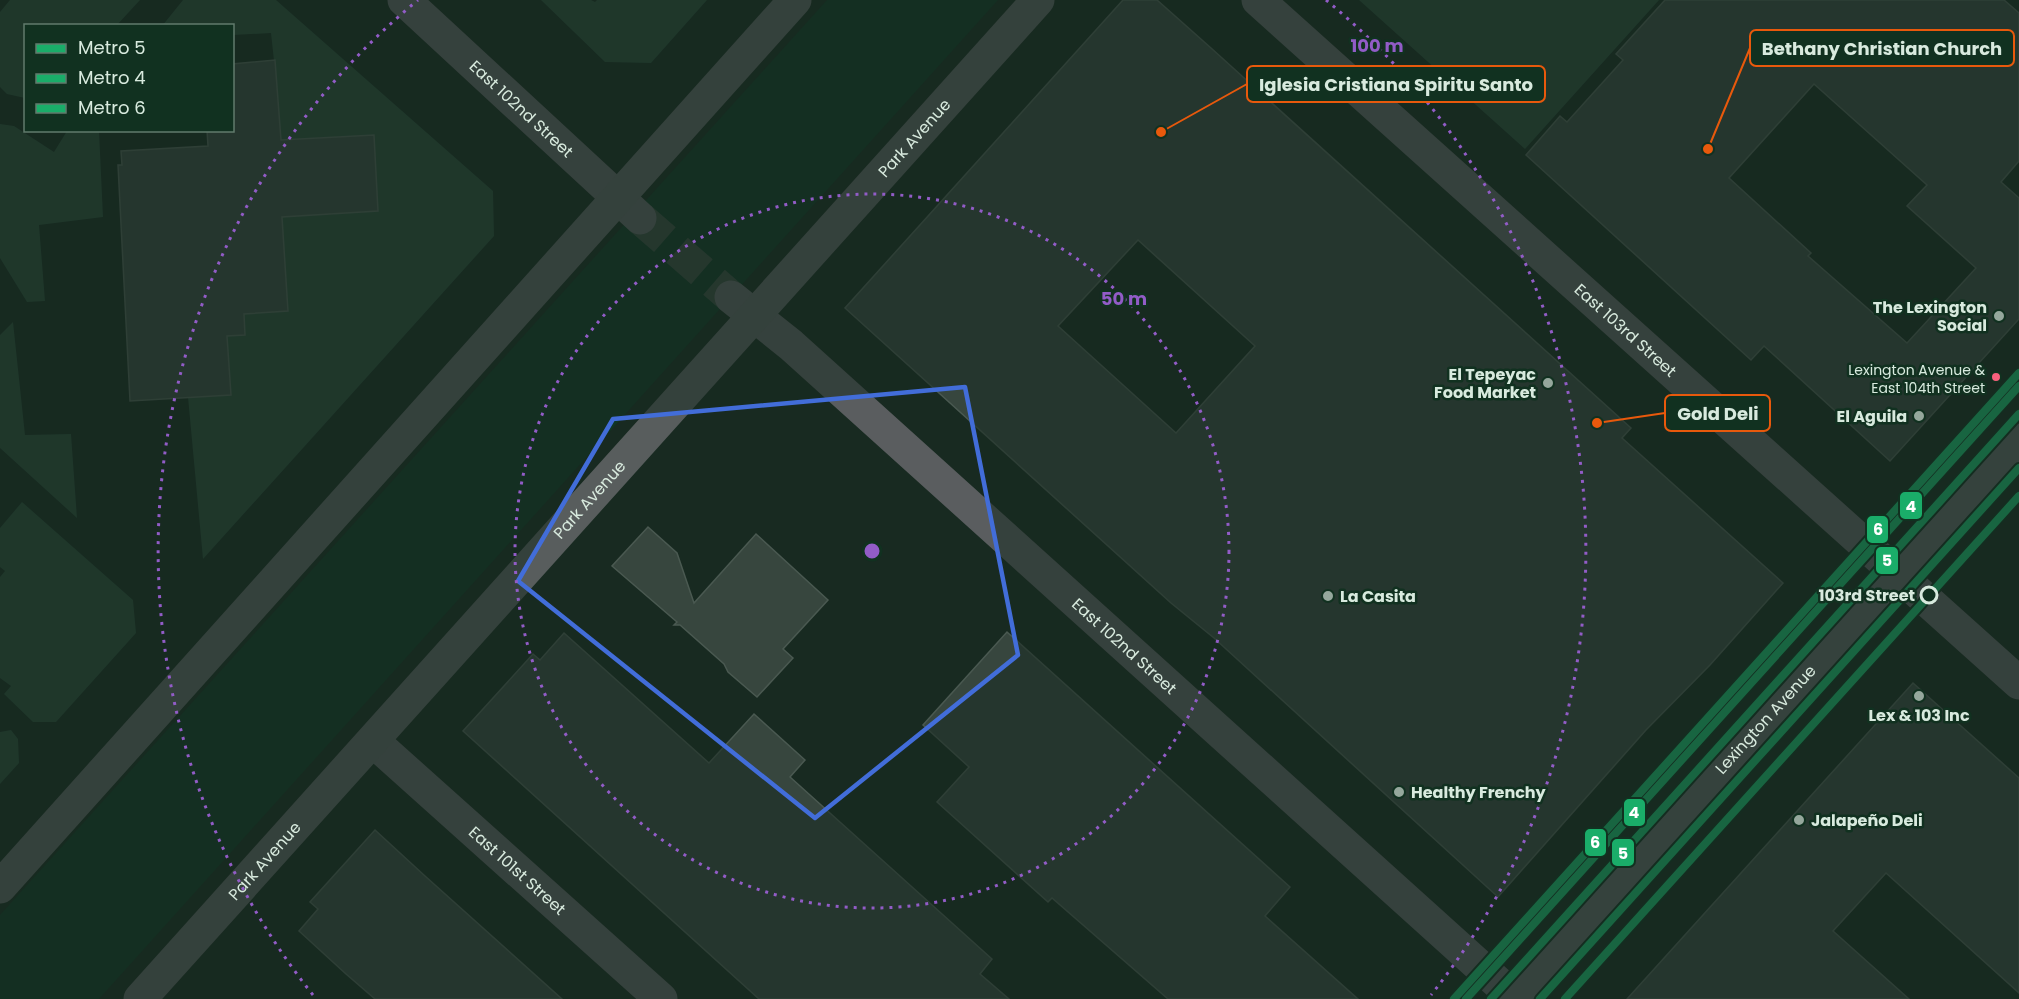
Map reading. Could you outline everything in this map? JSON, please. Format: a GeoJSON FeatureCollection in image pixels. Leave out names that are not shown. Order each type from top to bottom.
{"type":"FeatureCollection","features":[{"type":"Feature","properties":{"kind":"main road"},"geometry":{"type":"LineString","coordinates":[[0,887],[617,195],[795,0]]}},
{"type":"Feature","properties":{"kind":"main road","name":"Park Avenue"},"geometry":{"type":"LineString","coordinates":[[140,999],[373,741],[742,306],[1038,0]]}},
{"type":"Feature","properties":{"kind":"main road","name":"Lexington Avenue"},"geometry":{"type":"LineString","coordinates":[[1513,998],[2019,440]]}},
{"type":"Feature","properties":{"kind":"street","name":"East 102nd Street"},"geometry":{"type":"LineString","coordinates":[[404,0],[640,218]]}},
{"type":"Feature","properties":{"kind":"street","name":"East 103rd Street"},"geometry":{"type":"LineString","coordinates":[[1258,0],[2019,683]]}},
{"type":"Feature","properties":{"kind":"street","name":"East 102nd Street"},"geometry":{"type":"LineString","coordinates":[[742,306],[1513,998]]}},
{"type":"Feature","properties":{"kind":"street","name":"East 101st Street"},"geometry":{"type":"LineString","coordinates":[[373,741],[661,999]]}},
{"type":"Feature","properties":{"kind":"highlighted area"},"geometry":{"type":"Polygon","coordinates":[[[965,387],[1018,655],[815,818],[518,581],[613,419],[965,387]]]}},
{"type":"Feature","properties":{"kind":"shaded area"},"geometry":{"type":"Polygon","coordinates":[[[10,0],[140,0],[118,24],[24,24],[24,98],[7,94],[0,87],[0,12],[10,0]]]}},
{"type":"Feature","properties":{"kind":"shaded area"},"geometry":{"type":"Polygon","coordinates":[[[183,0],[276,0],[493,191],[494,236],[203,559],[188,397],[231,395],[227,336],[245,334],[244,314],[277,212],[320,215],[378,211],[374,135],[316,138],[277,146],[279,107],[271,33],[234,35],[234,24],[164,24],[183,0]]]}},
{"type":"Feature","properties":{"kind":"shaded area"},"geometry":{"type":"Polygon","coordinates":[[[541,0],[591,0],[595,2],[597,0],[707,0],[651,63],[605,62],[541,0]]]}},
{"type":"Feature","properties":{"kind":"shaded area"},"geometry":{"type":"Polygon","coordinates":[[[827,0],[998,0],[99,999],[0,999],[0,915],[827,0]]]}},
{"type":"Feature","properties":{"kind":"shaded area"},"geometry":{"type":"Polygon","coordinates":[[[1359,0],[1659,0],[1525,149],[1359,0]]]}},
{"type":"Feature","properties":{"kind":"shaded area"},"geometry":{"type":"Polygon","coordinates":[[[0,124],[14,126],[54,152],[66,132],[99,132],[103,217],[39,225],[45,301],[27,302],[0,258],[0,124]]]}},
{"type":"Feature","properties":{"kind":"shaded area"},"geometry":{"type":"Polygon","coordinates":[[[13,322],[25,435],[71,434],[77,518],[0,448],[0,335],[13,322]]]}},
{"type":"Feature","properties":{"kind":"shaded area"},"geometry":{"type":"Polygon","coordinates":[[[22,502],[133,600],[136,633],[56,722],[33,722],[4,694],[11,686],[0,678],[0,577],[5,571],[0,567],[0,528],[22,502]]]}},
{"type":"Feature","properties":{"kind":"shaded area"},"geometry":{"type":"Polygon","coordinates":[[[11,730],[18,739],[19,763],[0,784],[0,732],[11,730]]]}},
{"type":"Feature","properties":{"kind":"building"},"geometry":{"type":"Polygon","coordinates":[[[1123,0],[1157,0],[1631,428],[1622,438],[1783,583],[1710,665],[1646,730],[1498,897],[1214,638],[1171,603],[845,308],[1123,0]],[[1138,240],[1058,326],[1176,433],[1255,346],[1138,240]]]}},
{"type":"Feature","properties":{"kind":"building"},"geometry":{"type":"Polygon","coordinates":[[[1665,0],[2004,0],[2019,13],[2019,161],[2001,182],[2019,198],[2019,319],[1890,461],[1764,346],[1751,360],[1526,155],[1560,116],[1567,122],[1623,60],[1616,54],[1665,0]],[[1814,84],[1729,178],[1811,253],[1808,256],[1907,343],[1976,268],[1907,206],[1927,185],[1814,84]]]}},
{"type":"Feature","properties":{"kind":"building"},"geometry":{"type":"Polygon","coordinates":[[[275,60],[281,140],[374,135],[378,211],[282,217],[288,311],[244,314],[245,335],[227,336],[231,395],[130,401],[118,165],[122,165],[121,151],[208,146],[207,132],[234,132],[234,64],[275,60]]]}},
{"type":"Feature","properties":{"kind":"building"},"geometry":{"type":"Polygon","coordinates":[[[648,527],[677,553],[694,603],[756,534],[828,600],[783,649],[793,658],[757,697],[728,672],[724,664],[680,625],[674,625],[677,622],[612,566],[648,527]]]}},
{"type":"Feature","properties":{"kind":"building"},"geometry":{"type":"Polygon","coordinates":[[[1007,632],[1290,887],[1265,916],[1358,999],[1168,999],[1052,898],[1048,902],[937,802],[969,767],[923,725],[1007,632]]]}},
{"type":"Feature","properties":{"kind":"building"},"geometry":{"type":"Polygon","coordinates":[[[564,633],[709,763],[754,714],[805,760],[790,777],[992,959],[980,974],[1009,999],[759,999],[463,731],[533,654],[540,660],[564,633]]]}},
{"type":"Feature","properties":{"kind":"building"},"geometry":{"type":"Polygon","coordinates":[[[1913,683],[2019,778],[2019,993],[1886,873],[1833,931],[1909,999],[1627,999],[1913,683]]]}},
{"type":"Feature","properties":{"kind":"building"},"geometry":{"type":"Polygon","coordinates":[[[375,830],[562,999],[375,999],[346,974],[299,931],[318,909],[310,902],[375,830]]]}},
{"type":"Feature","properties":{"kind":"tunnel"},"geometry":{"type":"LineString","coordinates":[[640,218],[731,297]]}},
{"type":"Feature","properties":{"kind":"metro line","name":"6"},"geometry":{"type":"LineString","coordinates":[[1454,999],[2019,373]]}},
{"type":"Feature","properties":{"kind":"metro line","name":"4"},"geometry":{"type":"LineString","coordinates":[[1466,999],[2019,386]]}},
{"type":"Feature","properties":{"kind":"metro line","name":"5"},"geometry":{"type":"LineString","coordinates":[[1491,999],[2019,414]]}},
{"type":"Feature","properties":{"kind":"metro line","name":"4"},"geometry":{"type":"LineString","coordinates":[[1540,999],[2019,468]]}},
{"type":"Feature","properties":{"kind":"metro line","name":"6"},"geometry":{"type":"LineString","coordinates":[[1565,999],[2019,496]]}},
{"type":"Feature","properties":{"kind":"place","name":"Iglesia Cristiana Spiritu Santo"},"geometry":{"type":"Point","coordinates":[1161,132]}},
{"type":"Feature","properties":{"kind":"place","name":"Bethany Christian Church"},"geometry":{"type":"Point","coordinates":[1708,149]}},
{"type":"Feature","properties":{"kind":"place","name":"The Lexington Social"},"geometry":{"type":"Point","coordinates":[1999,316]}},
{"type":"Feature","properties":{"kind":"place","name":"Lexington Avenue & East 104th Street"},"geometry":{"type":"Point","coordinates":[1996,377]}},
{"type":"Feature","properties":{"kind":"place","name":"El Tepeyac Food Market"},"geometry":{"type":"Point","coordinates":[1548,383]}},
{"type":"Feature","properties":{"kind":"place","name":"El Aguila"},"geometry":{"type":"Point","coordinates":[1919,416]}},
{"type":"Feature","properties":{"kind":"place","name":"Gold Deli"},"geometry":{"type":"Point","coordinates":[1597,423]}},
{"type":"Feature","properties":{"kind":"place","name":"103rd Street"},"geometry":{"type":"Point","coordinates":[1929,595]}},
{"type":"Feature","properties":{"kind":"place","name":"La Casita"},"geometry":{"type":"Point","coordinates":[1328,596]}},
{"type":"Feature","properties":{"kind":"place","name":"Lex & 103 Inc"},"geometry":{"type":"Point","coordinates":[1919,696]}},
{"type":"Feature","properties":{"kind":"place","name":"Healthy Frenchy"},"geometry":{"type":"Point","coordinates":[1399,792]}},
{"type":"Feature","properties":{"kind":"place","name":"Jalapeño Deli"},"geometry":{"type":"Point","coordinates":[1799,820]}}]}
